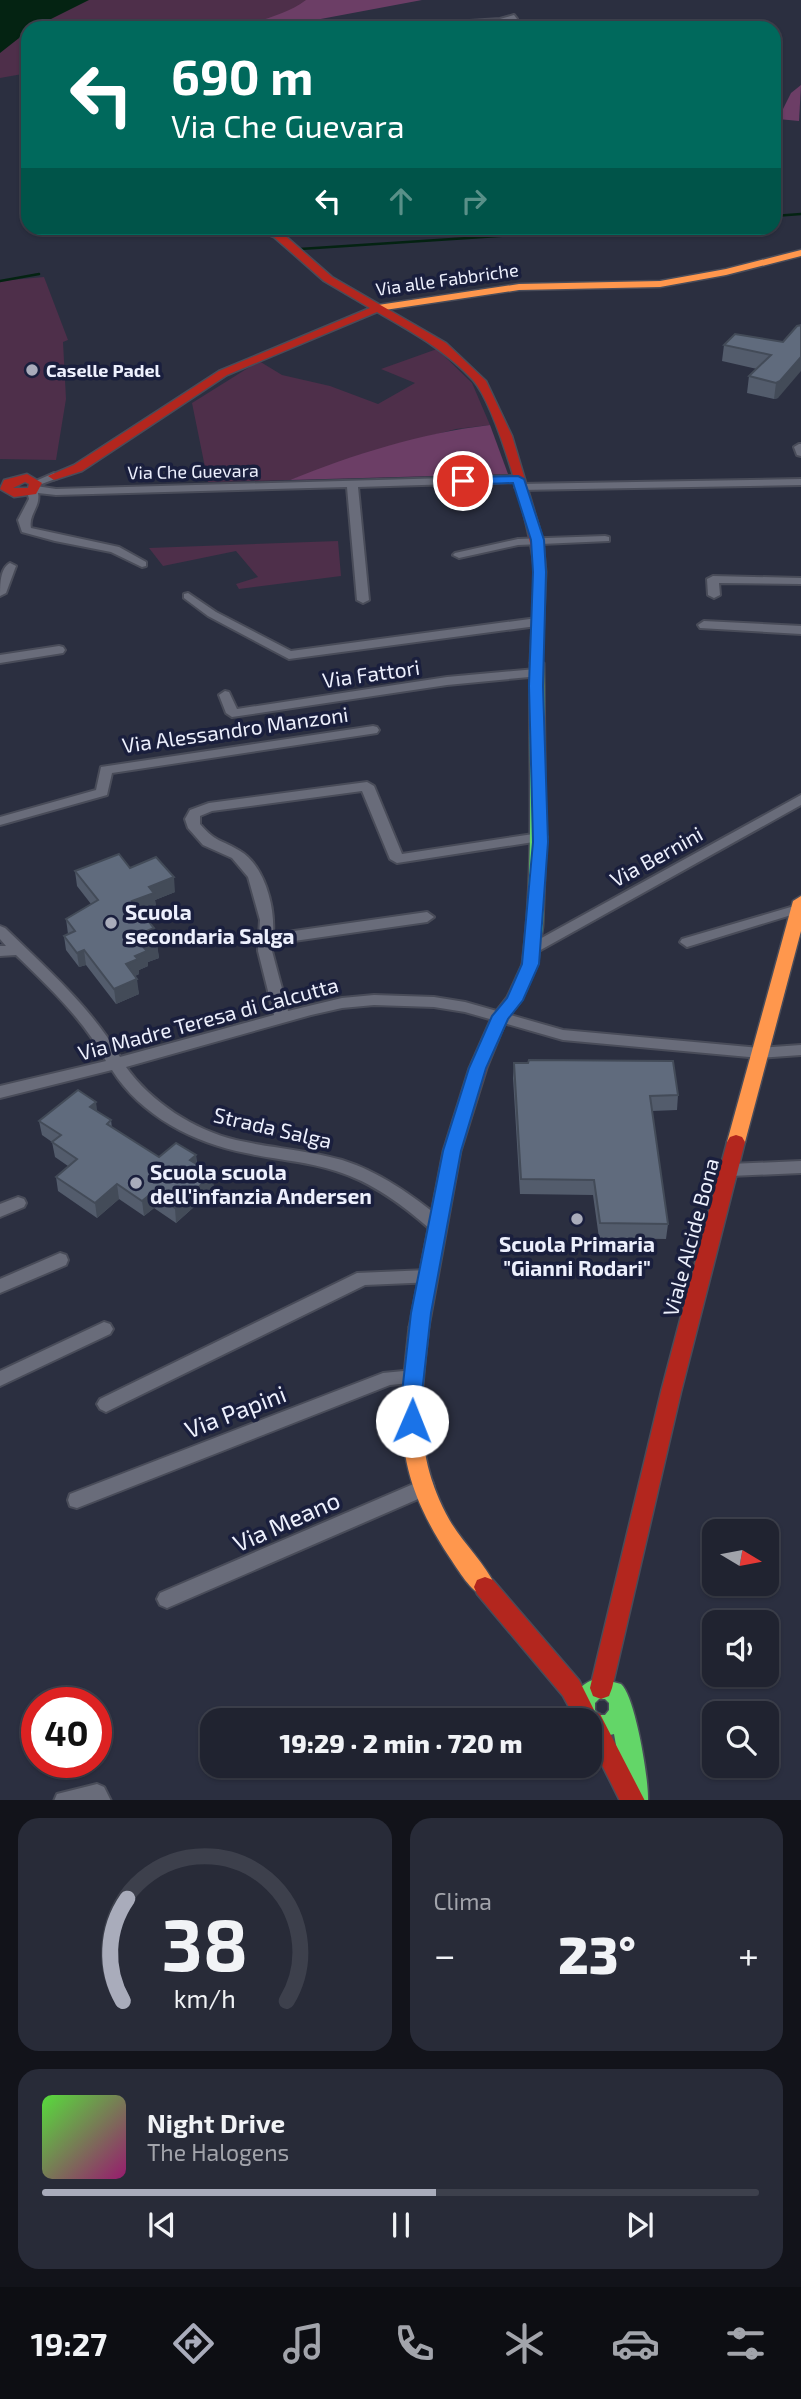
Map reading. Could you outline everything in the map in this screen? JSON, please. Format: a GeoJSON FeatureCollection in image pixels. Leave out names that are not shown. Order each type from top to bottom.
{"type":"FeatureCollection","features":[{"type":"Feature","properties":{"kind":"street"},"geometry":{"type":"LineString","coordinates":[[501,21],[514,17]]}},
{"type":"Feature","properties":{"kind":"street"},"geometry":{"type":"LineString","coordinates":[[278,235],[328,279],[442,345],[480,381],[506,436],[537,540],[540,572],[536,673],[540,837],[530,964],[514,1000],[500,1016],[466,1102],[452,1151],[428,1277],[411,1402],[414,1460],[462,1560],[571,1688],[583,1708]]}},
{"type":"Feature","properties":{"kind":"street","name":"Via alle Fabbriche"},"geometry":{"type":"LineString","coordinates":[[54,476],[78,468],[223,373],[377,308],[519,287],[660,284],[726,272],[801,253]]}},
{"type":"Feature","properties":{"kind":"street"},"geometry":{"type":"LineString","coordinates":[[34,488],[54,476]]}},
{"type":"Feature","properties":{"kind":"street"},"geometry":{"type":"LineString","coordinates":[[3,486],[19,478],[34,488]]}},
{"type":"Feature","properties":{"kind":"street","name":"Via Che Guevara"},"geometry":{"type":"LineString","coordinates":[[34,488],[56,492],[352,485],[801,482]]}},
{"type":"Feature","properties":{"kind":"street"},"geometry":{"type":"LineString","coordinates":[[352,485],[363,600]]}},
{"type":"Feature","properties":{"kind":"street"},"geometry":{"type":"LineString","coordinates":[[34,488],[34,499],[24,520],[26,530],[114,548],[129,553],[142,564]]}},
{"type":"Feature","properties":{"kind":"street"},"geometry":{"type":"LineString","coordinates":[[459,555],[537,540],[605,539]]}},
{"type":"Feature","properties":{"kind":"street"},"geometry":{"type":"LineString","coordinates":[[0,593],[10,566]]}},
{"type":"Feature","properties":{"kind":"street"},"geometry":{"type":"LineString","coordinates":[[714,595],[713,579],[801,581]]}},
{"type":"Feature","properties":{"kind":"street"},"geometry":{"type":"LineString","coordinates":[[188,596],[212,614],[289,656],[537,622]]}},
{"type":"Feature","properties":{"kind":"street"},"geometry":{"type":"LineString","coordinates":[[704,625],[801,630]]}},
{"type":"Feature","properties":{"kind":"street"},"geometry":{"type":"LineString","coordinates":[[0,659],[59,650]]}},
{"type":"Feature","properties":{"kind":"street","name":"Via Fattori"},"geometry":{"type":"LineString","coordinates":[[225,695],[232,713],[447,681],[536,673]]}},
{"type":"Feature","properties":{"kind":"street","name":"Via Alessandro Manzoni"},"geometry":{"type":"LineString","coordinates":[[0,821],[102,792],[106,770],[373,730]]}},
{"type":"Feature","properties":{"kind":"street"},"geometry":{"type":"LineString","coordinates":[[282,1018],[265,951],[267,920],[255,876],[243,860],[208,842],[193,825],[192,819],[201,809],[367,786],[397,859],[540,837]]}},
{"type":"Feature","properties":{"kind":"street","name":"Via Bernini"},"geometry":{"type":"LineString","coordinates":[[532,949],[801,799]]}},
{"type":"Feature","properties":{"kind":"street"},"geometry":{"type":"LineString","coordinates":[[687,942],[799,913]]}},
{"type":"Feature","properties":{"kind":"street","name":"Viale Alcide Bona"},"geometry":{"type":"LineString","coordinates":[[602,1691],[623,1584],[696,1293],[799,913]]}},
{"type":"Feature","properties":{"kind":"street"},"geometry":{"type":"LineString","coordinates":[[266,940],[427,918]]}},
{"type":"Feature","properties":{"kind":"street","name":"Strada Salga"},"geometry":{"type":"LineString","coordinates":[[0,931],[93,1026],[125,1078],[148,1100],[204,1136],[245,1147],[323,1160],[380,1181],[408,1199],[438,1225]]}},
{"type":"Feature","properties":{"kind":"street"},"geometry":{"type":"LineString","coordinates":[[0,951],[19,950]]}},
{"type":"Feature","properties":{"kind":"street","name":"Via Madre Teresa di Calcutta"},"geometry":{"type":"LineString","coordinates":[[0,1092],[116,1064],[342,1003],[373,1000],[434,1002],[500,1016],[563,1035],[760,1053],[801,1050]]}},
{"type":"Feature","properties":{"kind":"street"},"geometry":{"type":"LineString","coordinates":[[730,1170],[801,1167]]}},
{"type":"Feature","properties":{"kind":"street"},"geometry":{"type":"LineString","coordinates":[[0,1211],[18,1203]]}},
{"type":"Feature","properties":{"kind":"street"},"geometry":{"type":"LineString","coordinates":[[0,1286],[60,1260]]}},
{"type":"Feature","properties":{"kind":"street"},"geometry":{"type":"LineString","coordinates":[[106,1404],[363,1278],[428,1277]]}},
{"type":"Feature","properties":{"kind":"street"},"geometry":{"type":"LineString","coordinates":[[0,1379],[104,1329]]}},
{"type":"Feature","properties":{"kind":"street","name":"Via Papini"},"geometry":{"type":"LineString","coordinates":[[77,1500],[389,1378],[414,1377]]}},
{"type":"Feature","properties":{"kind":"street","name":"Via Meano"},"geometry":{"type":"LineString","coordinates":[[167,1599],[425,1487]]}},
{"type":"Feature","properties":{"kind":"street"},"geometry":{"type":"LineString","coordinates":[[553,1666],[621,1703],[621,1714],[632,1757],[635,1800]]}},
{"type":"Feature","properties":{"kind":"street"},"geometry":{"type":"LineString","coordinates":[[585,1708],[583,1701],[602,1691]]}},
{"type":"Feature","properties":{"kind":"street"},"geometry":{"type":"LineString","coordinates":[[602,1723],[609,1725],[621,1714]]}},
{"type":"Feature","properties":{"kind":"street"},"geometry":{"type":"LineString","coordinates":[[602,1742],[634,1800]]}},
{"type":"Feature","properties":{"kind":"street"},"geometry":{"type":"LineString","coordinates":[[69,1800],[97,1794],[100,1800]]}},
{"type":"Feature","properties":{"kind":"shaded area"},"geometry":{"type":"Polygon","coordinates":[[[0,0],[354,0],[266,21],[21,21],[21,74],[0,78],[0,0]]]}},
{"type":"Feature","properties":{"kind":"shaded area"},"geometry":{"type":"Polygon","coordinates":[[[0,0],[89,0],[47,21],[21,21],[21,36],[0,53],[0,0]]]}},
{"type":"Feature","properties":{"kind":"shaded area"},"geometry":{"type":"Polygon","coordinates":[[[306,0],[422,0],[310,21],[258,21],[306,0]]]}},
{"type":"Feature","properties":{"kind":"shaded area"},"geometry":{"type":"Polygon","coordinates":[[[801,85],[799,121],[781,119],[781,113],[791,93],[801,85]]]}},
{"type":"Feature","properties":{"kind":"shaded area","name":"Caselle Padel"},"geometry":{"type":"Polygon","coordinates":[[[44,277],[68,340],[63,342],[66,399],[56,460],[0,459],[0,281],[44,277]]]}},
{"type":"Feature","properties":{"kind":"shaded area"},"geometry":{"type":"Polygon","coordinates":[[[437,349],[472,383],[490,425],[456,429],[404,443],[290,480],[208,482],[192,403],[259,361],[282,375],[330,386],[378,404],[415,383],[381,369],[437,349]]]}},
{"type":"Feature","properties":{"kind":"shaded area"},"geometry":{"type":"Polygon","coordinates":[[[490,425],[508,474],[290,480],[388,446],[439,433],[490,425]]]}},
{"type":"Feature","properties":{"kind":"shaded area"},"geometry":{"type":"Polygon","coordinates":[[[338,541],[341,576],[239,589],[236,584],[258,577],[236,551],[163,566],[149,548],[338,541]]]}},
{"type":"Feature","properties":{"kind":"building"},"geometry":{"type":"Polygon","coordinates":[[[801,325],[801,357],[776,383],[749,376],[771,355],[724,345],[735,334],[783,342],[801,325]]]}},
{"type":"Feature","properties":{"kind":"building"},"geometry":{"type":"Polygon","coordinates":[[[119,854],[130,868],[156,857],[174,877],[149,887],[154,893],[132,901],[154,928],[147,931],[157,943],[144,948],[147,951],[126,964],[137,979],[114,989],[84,950],[77,953],[64,936],[75,931],[66,919],[98,900],[75,871],[119,854]]]}},
{"type":"Feature","properties":{"kind":"building"},"geometry":{"type":"Polygon","coordinates":[[[529,1060],[673,1061],[678,1095],[650,1096],[668,1224],[600,1223],[594,1180],[521,1179],[514,1063],[528,1063],[529,1060]]]}},
{"type":"Feature","properties":{"kind":"building"},"geometry":{"type":"Polygon","coordinates":[[[78,1090],[96,1102],[90,1107],[111,1120],[107,1124],[159,1157],[176,1143],[196,1155],[190,1160],[213,1174],[175,1208],[152,1193],[142,1201],[117,1184],[95,1203],[56,1177],[77,1159],[52,1142],[61,1135],[39,1121],[78,1090]]]}},
{"type":"Feature","properties":{"kind":"waterway"},"geometry":{"type":"LineString","coordinates":[[781,215],[801,214]]}},
{"type":"Feature","properties":{"kind":"waterway"},"geometry":{"type":"LineString","coordinates":[[300,249],[513,235]]}},
{"type":"Feature","properties":{"kind":"waterway"},"geometry":{"type":"LineString","coordinates":[[0,281],[39,274]]}},
{"type":"Feature","properties":{"kind":"traffic: fast"},"geometry":{"type":"LineString","coordinates":[[530,964],[535,926],[538,851],[537,663]]}},
{"type":"Feature","properties":{"kind":"traffic: fast"},"geometry":{"type":"LineString","coordinates":[[602,1688],[615,1694],[621,1707],[615,1720],[602,1726],[589,1720],[583,1707],[589,1694],[602,1688]]}},
{"type":"Feature","properties":{"kind":"traffic: fast"},"geometry":{"type":"LineString","coordinates":[[621,1714],[632,1757],[637,1799]]}},
{"type":"Feature","properties":{"kind":"traffic: slow"},"geometry":{"type":"LineString","coordinates":[[378,308],[519,287],[660,284],[726,272],[801,253]]}},
{"type":"Feature","properties":{"kind":"traffic: slow"},"geometry":{"type":"LineString","coordinates":[[736,1142],[801,901]]}},
{"type":"Feature","properties":{"kind":"traffic: slow"},"geometry":{"type":"LineString","coordinates":[[419,1327],[411,1413],[415,1461],[443,1528],[485,1587]]}},
{"type":"Feature","properties":{"kind":"traffic: jam"},"geometry":{"type":"LineString","coordinates":[[278,235],[328,279],[442,345],[480,381],[506,436],[537,540],[540,572],[537,663]]}},
{"type":"Feature","properties":{"kind":"traffic: jam"},"geometry":{"type":"LineString","coordinates":[[54,476],[78,468],[223,373],[378,308]]}},
{"type":"Feature","properties":{"kind":"traffic: jam"},"geometry":{"type":"LineString","coordinates":[[27,478],[36,483],[32,491],[14,493],[6,489],[8,483],[27,478]]}},
{"type":"Feature","properties":{"kind":"traffic: jam"},"geometry":{"type":"LineString","coordinates":[[419,1327],[452,1151],[478,1068],[500,1016],[514,1000],[530,964]]}},
{"type":"Feature","properties":{"kind":"traffic: jam"},"geometry":{"type":"LineString","coordinates":[[601,1688],[671,1392],[736,1142]]}},
{"type":"Feature","properties":{"kind":"traffic: jam"},"geometry":{"type":"LineString","coordinates":[[485,1587],[571,1688],[581,1708]]}},
{"type":"Feature","properties":{"kind":"traffic: jam"},"geometry":{"type":"LineString","coordinates":[[602,1741],[632,1800]]}},
{"type":"Feature","properties":{"kind":"place","name":"Caselle Padel"},"geometry":{"type":"Point","coordinates":[32,370]}},
{"type":"Feature","properties":{"kind":"place","name":"Scuola secondaria Salga"},"geometry":{"type":"Point","coordinates":[111,923]}},
{"type":"Feature","properties":{"kind":"place","name":"Scuola scuola dell'infanzia Andersen"},"geometry":{"type":"Point","coordinates":[136,1183]}},
{"type":"Feature","properties":{"kind":"place","name":"Scuola Primaria \"Gianni Rodari\""},"geometry":{"type":"Point","coordinates":[577,1219]}},
{"type":"Feature","properties":{"kind":"route"},"geometry":{"type":"LineString","coordinates":[[412,1421],[411,1402],[421,1313],[452,1151],[478,1068],[500,1016],[514,1000],[530,964],[536,927],[541,794],[536,686],[540,572],[537,540],[518,479],[463,481]]}}]}
